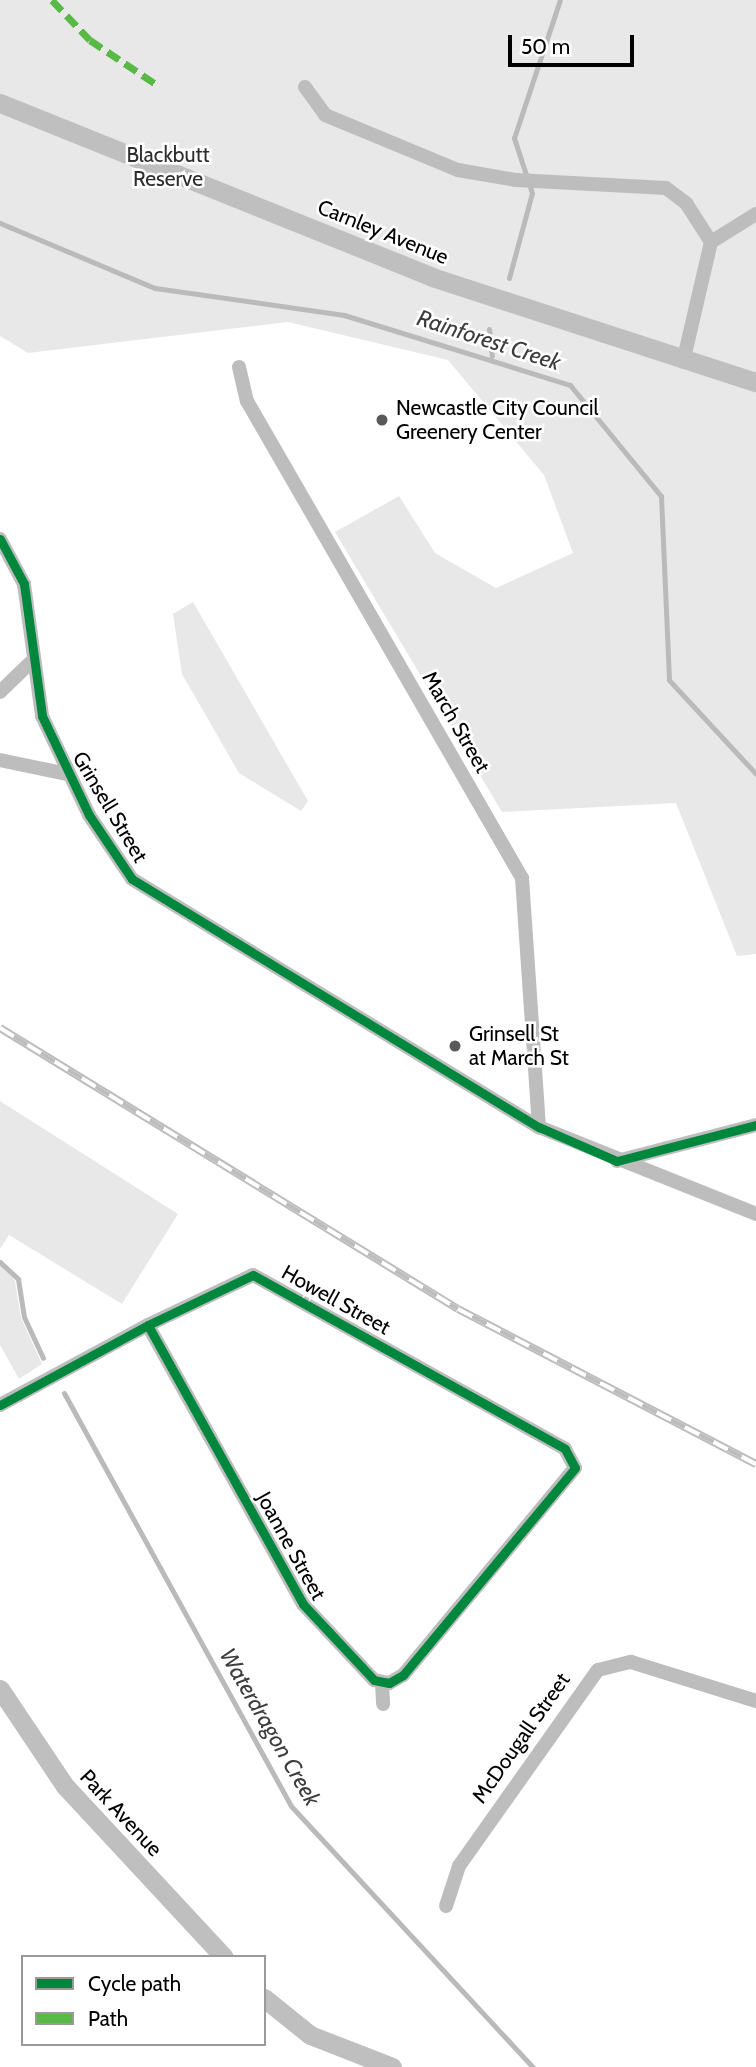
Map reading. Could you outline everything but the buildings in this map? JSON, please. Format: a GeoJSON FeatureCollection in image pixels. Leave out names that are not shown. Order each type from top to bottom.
{"type":"FeatureCollection","features":[{"type":"Feature","properties":{"kind":"main road","name":"Carnley Avenue"},"geometry":{"type":"LineString","coordinates":[[0,103],[432,277],[682,362],[756,382]]}},
{"type":"Feature","properties":{"kind":"main road","name":"Park Avenue"},"geometry":{"type":"LineString","coordinates":[[0,1689],[65,1786],[222,1955]]}},
{"type":"Feature","properties":{"kind":"main road"},"geometry":{"type":"LineString","coordinates":[[266,2000],[310,2035],[392,2067]]}},
{"type":"Feature","properties":{"kind":"street"},"geometry":{"type":"LineString","coordinates":[[305,87],[325,115],[458,170],[516,180],[666,188],[686,203],[711,242]]}},
{"type":"Feature","properties":{"kind":"street"},"geometry":{"type":"LineString","coordinates":[[682,362],[711,242],[756,214]]}},
{"type":"Feature","properties":{"kind":"street","name":"March Street"},"geometry":{"type":"LineString","coordinates":[[239,367],[247,401],[522,878],[539,1127]]}},
{"type":"Feature","properties":{"kind":"street","name":"Grinsell Street"},"geometry":{"type":"LineString","coordinates":[[0,539],[24,584],[30,663],[42,716],[68,774],[132,879],[539,1127],[617,1161],[756,1214]]}},
{"type":"Feature","properties":{"kind":"street"},"geometry":{"type":"LineString","coordinates":[[0,692],[30,663]]}},
{"type":"Feature","properties":{"kind":"street"},"geometry":{"type":"LineString","coordinates":[[0,760],[68,774]]}},
{"type":"Feature","properties":{"kind":"street"},"geometry":{"type":"LineString","coordinates":[[617,1161],[756,1125]]}},
{"type":"Feature","properties":{"kind":"street","name":"Howell Street"},"geometry":{"type":"LineString","coordinates":[[0,1405],[148,1325],[253,1275],[574,1459],[573,1475],[403,1675],[382,1683]]}},
{"type":"Feature","properties":{"kind":"street","name":"Joanne Street"},"geometry":{"type":"LineString","coordinates":[[148,1325],[310,1615],[358,1671],[382,1683]]}},
{"type":"Feature","properties":{"kind":"street","name":"McDougall Street"},"geometry":{"type":"LineString","coordinates":[[446,1906],[459,1866],[598,1670],[631,1662],[756,1701]]}},
{"type":"Feature","properties":{"kind":"street"},"geometry":{"type":"LineString","coordinates":[[382,1683],[383,1704]]}},
{"type":"Feature","properties":{"kind":"green space","name":"Blackbutt Reserve"},"geometry":{"type":"Polygon","coordinates":[[[0,0],[756,0],[756,954],[737,956],[676,803],[502,812],[335,532],[399,496],[435,553],[496,588],[573,553],[544,475],[448,360],[288,322],[28,353],[0,336],[0,0]]]}},
{"type":"Feature","properties":{"kind":"green space"},"geometry":{"type":"Polygon","coordinates":[[[193,602],[308,801],[301,811],[239,773],[182,674],[173,614],[193,602]]]}},
{"type":"Feature","properties":{"kind":"green space"},"geometry":{"type":"Polygon","coordinates":[[[0,1101],[178,1214],[122,1304],[9,1235],[0,1249],[0,1101]]]}},
{"type":"Feature","properties":{"kind":"green space"},"geometry":{"type":"Polygon","coordinates":[[[0,1261],[15,1281],[21,1318],[42,1364],[19,1379],[0,1345],[0,1261]]]}},
{"type":"Feature","properties":{"kind":"waterway"},"geometry":{"type":"LineString","coordinates":[[509,278],[532,193],[514,138],[560,0]]}},
{"type":"Feature","properties":{"kind":"waterway","name":"Rainforest Creek"},"geometry":{"type":"LineString","coordinates":[[0,223],[155,288],[344,315],[570,385],[661,496],[669,680],[756,774]]}},
{"type":"Feature","properties":{"kind":"waterway"},"geometry":{"type":"LineString","coordinates":[[489,329],[492,356]]}},
{"type":"Feature","properties":{"kind":"waterway","name":"Waterdragon Creek"},"geometry":{"type":"LineString","coordinates":[[0,1262],[18,1279],[24,1317],[43,1358]]}},
{"type":"Feature","properties":{"kind":"waterway","name":"Waterdragon Creek"},"geometry":{"type":"LineString","coordinates":[[64,1393],[291,1806],[533,2067]]}},
{"type":"Feature","properties":{"kind":"railway"},"geometry":{"type":"LineString","coordinates":[[0,1028],[458,1309],[756,1464]]}},
{"type":"Feature","properties":{"kind":"marked path"},"geometry":{"type":"LineString","coordinates":[[52,0],[90,40],[159,86]]}},
{"type":"Feature","properties":{"kind":"cycle path"},"geometry":{"type":"LineString","coordinates":[[0,539],[24,584],[42,716],[89,815],[132,879],[539,1127],[617,1161],[756,1125]]}},
{"type":"Feature","properties":{"kind":"cycle path"},"geometry":{"type":"LineString","coordinates":[[0,1405],[148,1325],[253,1275],[565,1449],[575,1468],[403,1675],[389,1683],[374,1680],[303,1604],[148,1325]]}},
{"type":"Feature","properties":{"kind":"place","name":"Newcastle City Council Greenery Center"},"geometry":{"type":"Point","coordinates":[382,420]}},
{"type":"Feature","properties":{"kind":"place","name":"Grinsell St at March St"},"geometry":{"type":"Point","coordinates":[455,1046]}}]}
